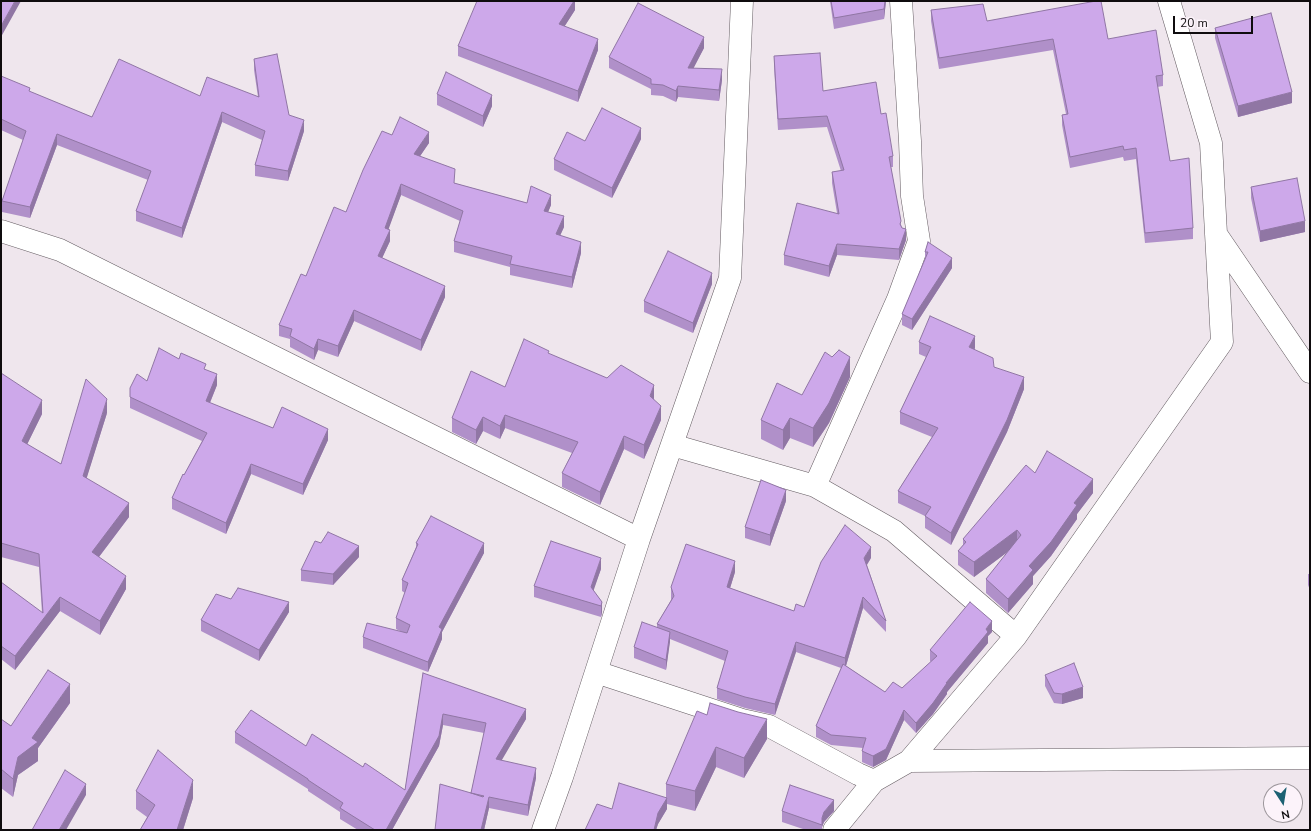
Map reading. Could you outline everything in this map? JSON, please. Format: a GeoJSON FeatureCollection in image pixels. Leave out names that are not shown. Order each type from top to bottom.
{"type":"FeatureCollection","features":[{"type":"Feature","properties":{"kind":"street"},"geometry":{"type":"LineString","coordinates":[[543,830],[562,777],[639,539],[730,278],[742,1]]}},
{"type":"Feature","properties":{"kind":"street"},"geometry":{"type":"LineString","coordinates":[[815,486],[898,299],[919,241],[912,196],[901,1]]}},
{"type":"Feature","properties":{"kind":"street"},"geometry":{"type":"LineString","coordinates":[[834,830],[874,781],[909,762],[1016,636],[1222,342],[1211,143],[1169,1]]}},
{"type":"Feature","properties":{"kind":"street"},"geometry":{"type":"LineString","coordinates":[[1,231],[60,250],[639,539]]}},
{"type":"Feature","properties":{"kind":"street"},"geometry":{"type":"LineString","coordinates":[[1216,234],[1310,372]]}},
{"type":"Feature","properties":{"kind":"street"},"geometry":{"type":"LineString","coordinates":[[672,446],[815,486],[894,531],[1016,636]]}},
{"type":"Feature","properties":{"kind":"street"},"geometry":{"type":"LineString","coordinates":[[596,672],[742,720],[769,726],[858,774],[874,781]]}},
{"type":"Feature","properties":{"kind":"street"},"geometry":{"type":"LineString","coordinates":[[909,762],[1310,758]]}},
{"type":"Feature","properties":{"kind":"building"},"geometry":{"type":"Polygon","coordinates":[[[1,1],[15,1],[1,26],[1,1]]]}},
{"type":"Feature","properties":{"kind":"building"},"geometry":{"type":"Polygon","coordinates":[[[477,1],[574,1],[559,24],[598,39],[578,91],[458,46],[477,1]]]}},
{"type":"Feature","properties":{"kind":"building"},"geometry":{"type":"Polygon","coordinates":[[[831,1],[885,1],[884,9],[834,18],[831,1]]]}},
{"type":"Feature","properties":{"kind":"building"},"geometry":{"type":"Polygon","coordinates":[[[1101,1],[1108,39],[1156,30],[1163,75],[1156,76],[1170,161],[1189,158],[1193,228],[1145,233],[1136,148],[1124,150],[1123,146],[1070,157],[1062,115],[1068,114],[1053,39],[939,58],[931,10],[983,4],[987,21],[1101,1]]]}},
{"type":"Feature","properties":{"kind":"building"},"geometry":{"type":"Polygon","coordinates":[[[638,3],[704,37],[688,68],[722,69],[719,90],[678,86],[676,91],[663,85],[651,84],[651,79],[609,57],[638,3]]]}},
{"type":"Feature","properties":{"kind":"building"},"geometry":{"type":"Polygon","coordinates":[[[1271,13],[1292,92],[1238,106],[1215,28],[1271,13]]]}},
{"type":"Feature","properties":{"kind":"building"},"geometry":{"type":"Polygon","coordinates":[[[820,53],[823,91],[876,82],[881,114],[886,113],[893,156],[889,157],[901,221],[900,224],[902,228],[906,229],[899,249],[837,244],[829,266],[784,255],[797,203],[839,214],[832,172],[844,170],[827,116],[778,119],[774,56],[820,53]]]}},
{"type":"Feature","properties":{"kind":"building"},"geometry":{"type":"Polygon","coordinates":[[[277,54],[289,115],[304,120],[288,171],[255,165],[265,131],[222,112],[182,228],[136,211],[151,171],[57,134],[30,207],[2,201],[26,131],[1,119],[1,76],[30,88],[29,91],[92,117],[119,59],[200,96],[207,77],[259,97],[254,59],[277,54]]]}},
{"type":"Feature","properties":{"kind":"building"},"geometry":{"type":"Polygon","coordinates":[[[446,72],[492,95],[483,116],[437,94],[446,72]]]}},
{"type":"Feature","properties":{"kind":"building"},"geometry":{"type":"Polygon","coordinates":[[[602,108],[641,128],[612,188],[554,159],[567,132],[585,141],[602,108]]]}},
{"type":"Feature","properties":{"kind":"building"},"geometry":{"type":"Polygon","coordinates":[[[400,117],[429,132],[414,154],[455,169],[454,183],[527,203],[531,186],[551,195],[544,211],[564,216],[556,234],[581,242],[572,277],[510,264],[512,256],[454,241],[463,211],[401,184],[385,228],[390,230],[378,256],[445,286],[421,340],[354,310],[338,346],[318,339],[314,349],[290,336],[292,329],[279,325],[301,274],[306,276],[334,207],[346,212],[363,170],[382,131],[392,135],[400,117]]]}},
{"type":"Feature","properties":{"kind":"building"},"geometry":{"type":"Polygon","coordinates":[[[1297,178],[1305,221],[1260,231],[1251,187],[1297,178]]]}},
{"type":"Feature","properties":{"kind":"building"},"geometry":{"type":"Polygon","coordinates":[[[928,242],[952,258],[912,319],[902,314],[928,252],[925,252],[928,242]]]}},
{"type":"Feature","properties":{"kind":"building"},"geometry":{"type":"Polygon","coordinates":[[[668,251],[712,273],[693,323],[644,301],[668,251]]]}},
{"type":"Feature","properties":{"kind":"building"},"geometry":{"type":"Polygon","coordinates":[[[930,316],[975,336],[969,347],[993,358],[994,367],[1024,377],[1007,420],[951,533],[925,516],[931,507],[898,491],[938,428],[900,412],[931,347],[919,342],[930,316]]]}},
{"type":"Feature","properties":{"kind":"building"},"geometry":{"type":"Polygon","coordinates":[[[524,339],[549,351],[548,353],[607,378],[621,365],[654,385],[650,396],[661,406],[644,445],[624,436],[600,492],[562,473],[578,442],[505,415],[500,426],[483,417],[476,430],[452,418],[471,371],[505,387],[524,339]]]}},
{"type":"Feature","properties":{"kind":"building"},"geometry":{"type":"Polygon","coordinates":[[[159,348],[179,359],[181,353],[206,364],[204,369],[217,374],[206,401],[273,428],[282,407],[328,429],[303,484],[251,464],[226,523],[172,498],[183,474],[184,475],[207,433],[130,397],[130,388],[137,374],[147,381],[159,348]]]}},
{"type":"Feature","properties":{"kind":"building"},"geometry":{"type":"Polygon","coordinates":[[[839,350],[850,357],[829,403],[813,428],[790,418],[783,430],[761,420],[777,383],[802,395],[825,352],[832,357],[839,350]]]}},
{"type":"Feature","properties":{"kind":"building"},"geometry":{"type":"Polygon","coordinates":[[[1,373],[42,400],[22,441],[61,464],[86,379],[107,399],[83,476],[129,503],[92,552],[126,576],[100,621],[60,597],[15,656],[1,646],[1,582],[43,613],[39,554],[1,543],[1,373]]]}},
{"type":"Feature","properties":{"kind":"building"},"geometry":{"type":"Polygon","coordinates":[[[1047,451],[1093,479],[1074,503],[1077,505],[1051,542],[1029,566],[1033,570],[1008,599],[986,579],[1021,535],[1017,530],[974,562],[958,551],[966,542],[963,539],[1026,465],[1035,473],[1047,451]]]}},
{"type":"Feature","properties":{"kind":"building"},"geometry":{"type":"Polygon","coordinates":[[[761,480],[786,490],[770,535],[745,527],[761,480]]]}},
{"type":"Feature","properties":{"kind":"building"},"geometry":{"type":"Polygon","coordinates":[[[431,516],[484,543],[439,627],[442,629],[428,662],[363,637],[367,623],[407,633],[410,625],[396,618],[408,583],[402,580],[418,544],[416,543],[431,516]]]}},
{"type":"Feature","properties":{"kind":"building"},"geometry":{"type":"Polygon","coordinates":[[[845,525],[871,547],[864,558],[886,621],[863,597],[845,658],[796,642],[775,704],[745,697],[717,688],[728,651],[657,624],[674,596],[671,587],[686,544],[735,561],[727,587],[794,611],[796,604],[804,607],[821,562],[845,525]]]}},
{"type":"Feature","properties":{"kind":"building"},"geometry":{"type":"Polygon","coordinates":[[[328,532],[359,546],[333,574],[301,570],[315,541],[321,543],[328,532]]]}},
{"type":"Feature","properties":{"kind":"building"},"geometry":{"type":"Polygon","coordinates":[[[551,541],[601,558],[591,587],[602,602],[601,606],[534,586],[551,541]]]}},
{"type":"Feature","properties":{"kind":"building"},"geometry":{"type":"Polygon","coordinates":[[[238,588],[289,602],[259,650],[201,620],[216,594],[231,599],[238,588]]]}},
{"type":"Feature","properties":{"kind":"building"},"geometry":{"type":"Polygon","coordinates":[[[970,602],[992,621],[986,629],[988,632],[946,683],[933,703],[916,723],[904,710],[886,749],[873,756],[862,751],[866,738],[831,735],[816,726],[843,664],[885,692],[893,682],[902,688],[937,656],[930,650],[970,602]]]}},
{"type":"Feature","properties":{"kind":"building"},"geometry":{"type":"Polygon","coordinates":[[[642,622],[670,632],[666,660],[634,647],[642,622]]]}},
{"type":"Feature","properties":{"kind":"building"},"geometry":{"type":"Polygon","coordinates":[[[1074,663],[1083,687],[1062,694],[1054,693],[1045,675],[1074,663]]]}},
{"type":"Feature","properties":{"kind":"building"},"geometry":{"type":"Polygon","coordinates":[[[48,670],[70,684],[32,738],[38,742],[18,757],[13,779],[1,769],[1,719],[11,726],[48,670]]]}},
{"type":"Feature","properties":{"kind":"building"},"geometry":{"type":"Polygon","coordinates":[[[423,673],[526,709],[496,759],[536,768],[528,805],[489,797],[481,830],[435,830],[440,784],[471,793],[486,723],[443,714],[439,736],[386,830],[375,830],[340,808],[343,803],[235,732],[251,710],[306,746],[312,734],[363,767],[365,763],[405,790],[423,673]]]}},
{"type":"Feature","properties":{"kind":"building"},"geometry":{"type":"Polygon","coordinates":[[[710,703],[767,719],[744,758],[716,747],[695,791],[666,784],[697,711],[707,715],[710,703]]]}},
{"type":"Feature","properties":{"kind":"building"},"geometry":{"type":"Polygon","coordinates":[[[158,750],[193,780],[177,830],[140,830],[155,805],[136,791],[158,750]]]}},
{"type":"Feature","properties":{"kind":"building"},"geometry":{"type":"Polygon","coordinates":[[[65,770],[86,784],[59,830],[32,830],[65,770]]]}},
{"type":"Feature","properties":{"kind":"building"},"geometry":{"type":"Polygon","coordinates":[[[619,783],[667,798],[658,813],[654,830],[585,830],[597,804],[612,809],[619,783]]]}},
{"type":"Feature","properties":{"kind":"building"},"geometry":{"type":"Polygon","coordinates":[[[790,785],[834,800],[824,812],[822,825],[782,811],[790,785]]]}}]}
